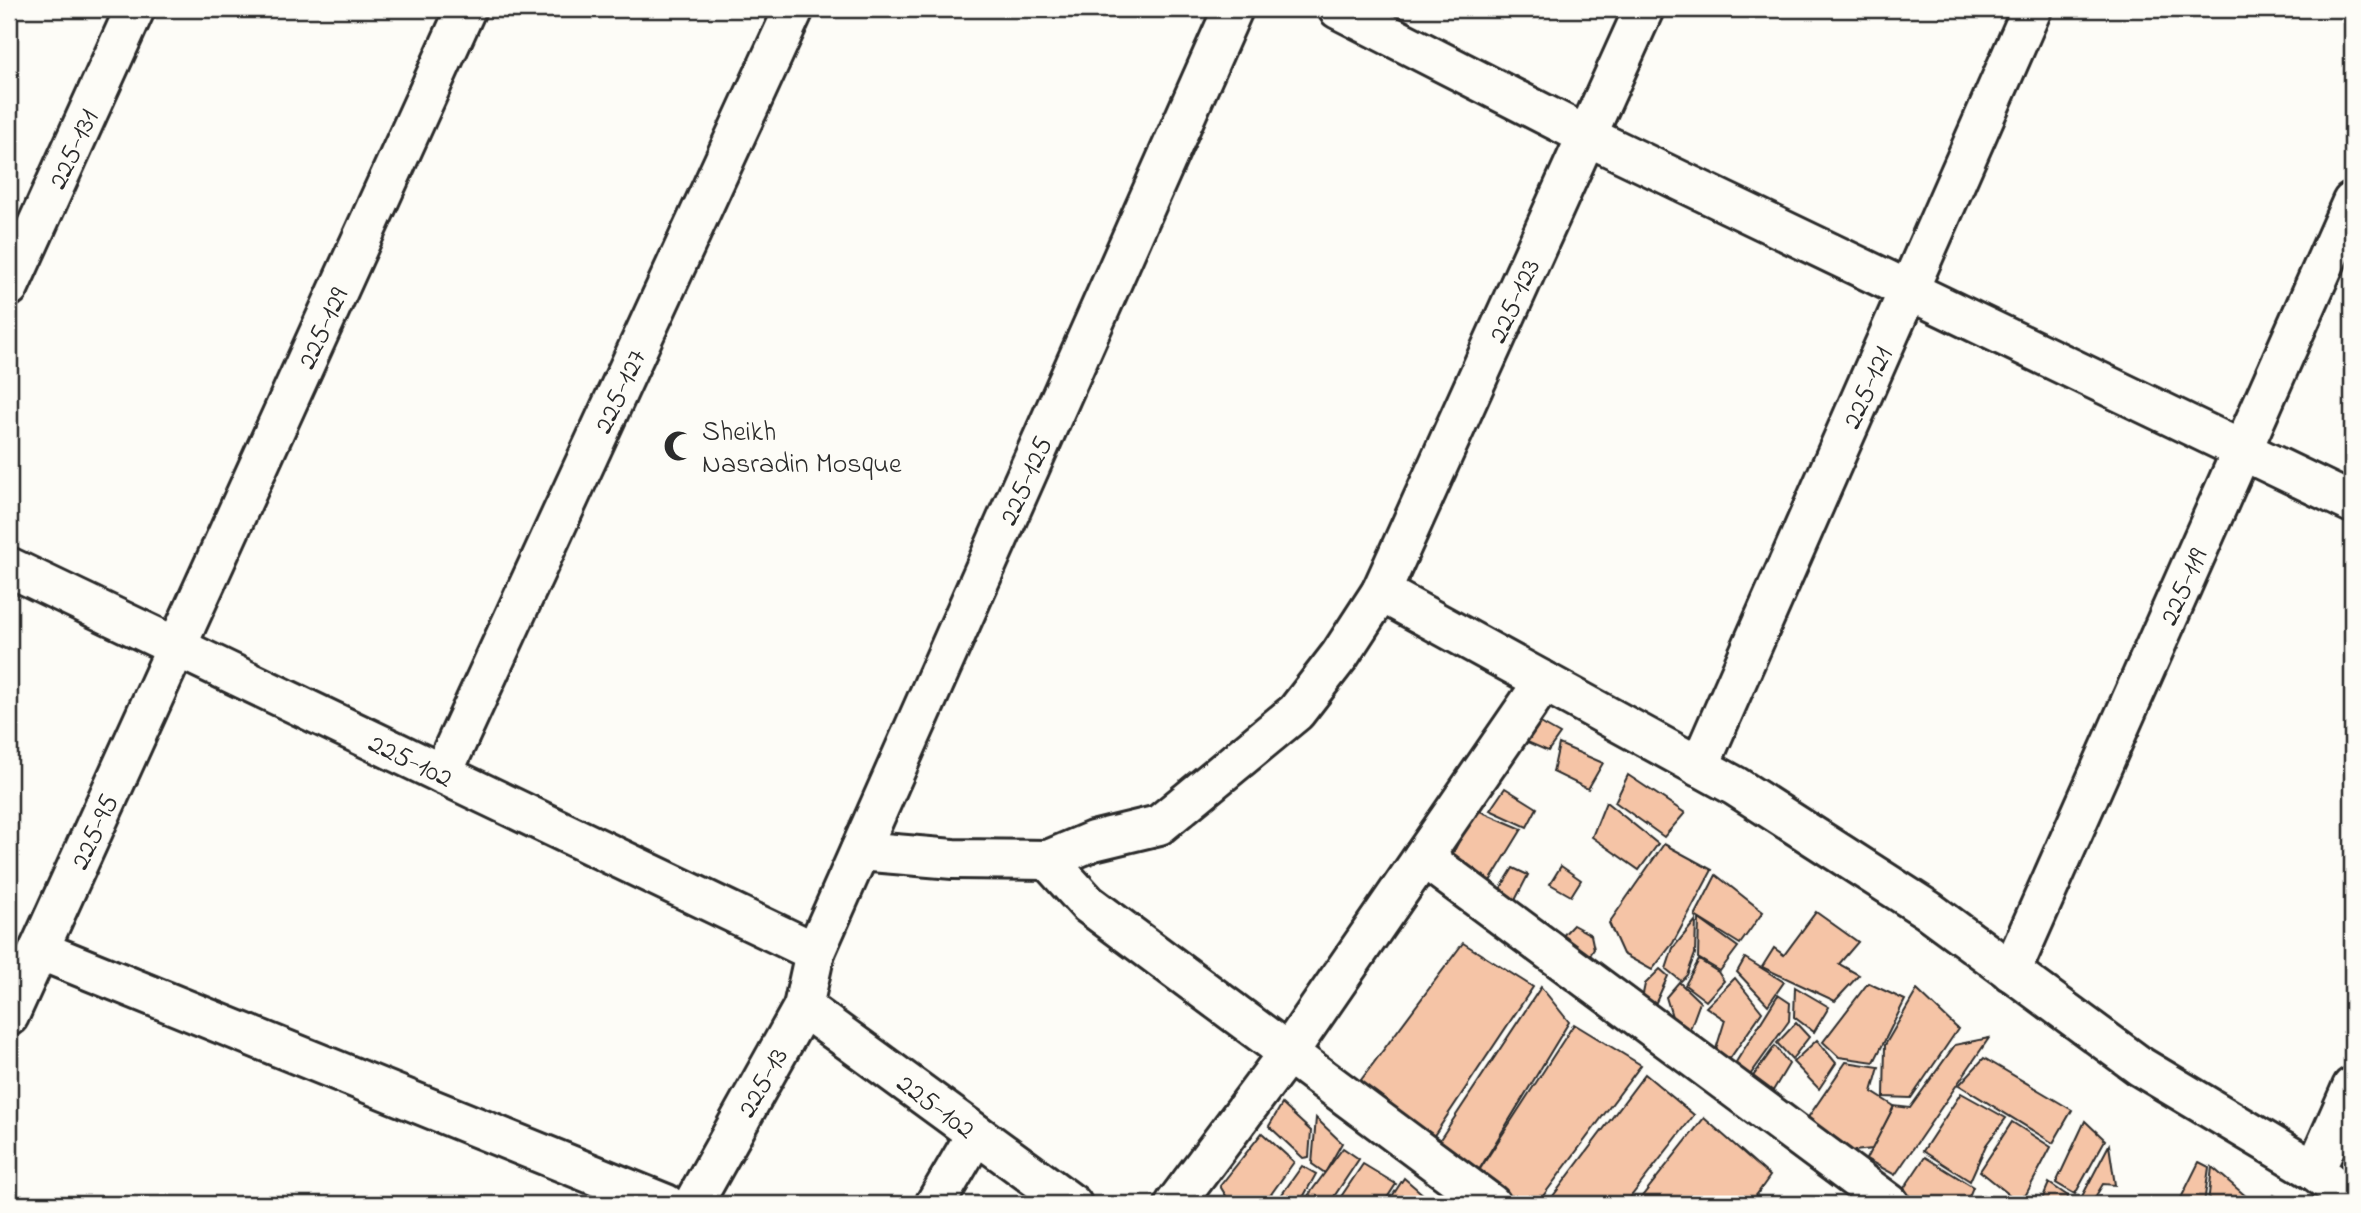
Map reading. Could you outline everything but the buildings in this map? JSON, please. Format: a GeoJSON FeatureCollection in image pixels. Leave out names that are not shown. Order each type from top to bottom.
{"type":"FeatureCollection","features":[{"type":"Feature","properties":{"kind":"street","name":"225-131"},"geometry":{"type":"LineString","coordinates":[[9,287],[135,9]]}},
{"type":"Feature","properties":{"kind":"street","name":"225-129"},"geometry":{"type":"LineString","coordinates":[[176,648],[466,9]]}},
{"type":"Feature","properties":{"kind":"street","name":"225-127"},"geometry":{"type":"LineString","coordinates":[[442,774],[794,9]]}},
{"type":"Feature","properties":{"kind":"street","name":"225-125"},"geometry":{"type":"LineString","coordinates":[[814,952],[1233,9]]}},
{"type":"Feature","properties":{"kind":"street"},"geometry":{"type":"LineString","coordinates":[[1338,9],[1587,136],[2352,503]]}},
{"type":"Feature","properties":{"kind":"street","name":"225-123"},"geometry":{"type":"LineString","coordinates":[[1048,860],[1093,841],[1159,825],[1296,712],[1340,655],[1381,592],[1644,9]]}},
{"type":"Feature","properties":{"kind":"street","name":"225-121"},"geometry":{"type":"LineString","coordinates":[[1699,767],[2032,9]]}},
{"type":"Feature","properties":{"kind":"street","name":"225-119"},"geometry":{"type":"LineString","coordinates":[[2011,971],[2352,202]]}},
{"type":"Feature","properties":{"kind":"street","name":"225-102"},"geometry":{"type":"LineString","coordinates":[[9,567],[814,952]]}},
{"type":"Feature","properties":{"kind":"street"},"geometry":{"type":"LineString","coordinates":[[1381,592],[1735,786],[1928,910],[2141,1067],[2315,1171],[2352,1200]]}},
{"type":"Feature","properties":{"kind":"street","name":"225-95"},"geometry":{"type":"LineString","coordinates":[[9,1016],[176,648]]}},
{"type":"Feature","properties":{"kind":"street"},"geometry":{"type":"LineString","coordinates":[[1175,1204],[1288,1053],[1544,681]]}},
{"type":"Feature","properties":{"kind":"street"},"geometry":{"type":"LineString","coordinates":[[860,851],[953,859],[1048,860],[1088,904],[1491,1204]]}},
{"type":"Feature","properties":{"kind":"street"},"geometry":{"type":"LineString","coordinates":[[1423,857],[1890,1204]]}},
{"type":"Feature","properties":{"kind":"street"},"geometry":{"type":"LineString","coordinates":[[39,950],[666,1204]]}},
{"type":"Feature","properties":{"kind":"street","name":"225-13"},"geometry":{"type":"LineString","coordinates":[[693,1204],[803,1007],[814,952]]}},
{"type":"Feature","properties":{"kind":"street","name":"225-102"},"geometry":{"type":"LineString","coordinates":[[803,1007],[1072,1204]]}},
{"type":"Feature","properties":{"kind":"street"},"geometry":{"type":"LineString","coordinates":[[2315,1171],[2352,1087]]}},
{"type":"Feature","properties":{"kind":"street"},"geometry":{"type":"LineString","coordinates":[[935,1204],[976,1134]]}},
{"type":"Feature","properties":{"kind":"place","name":"Sheikh Nasradin Mosque"},"geometry":{"type":"Point","coordinates":[679,446]}}]}
